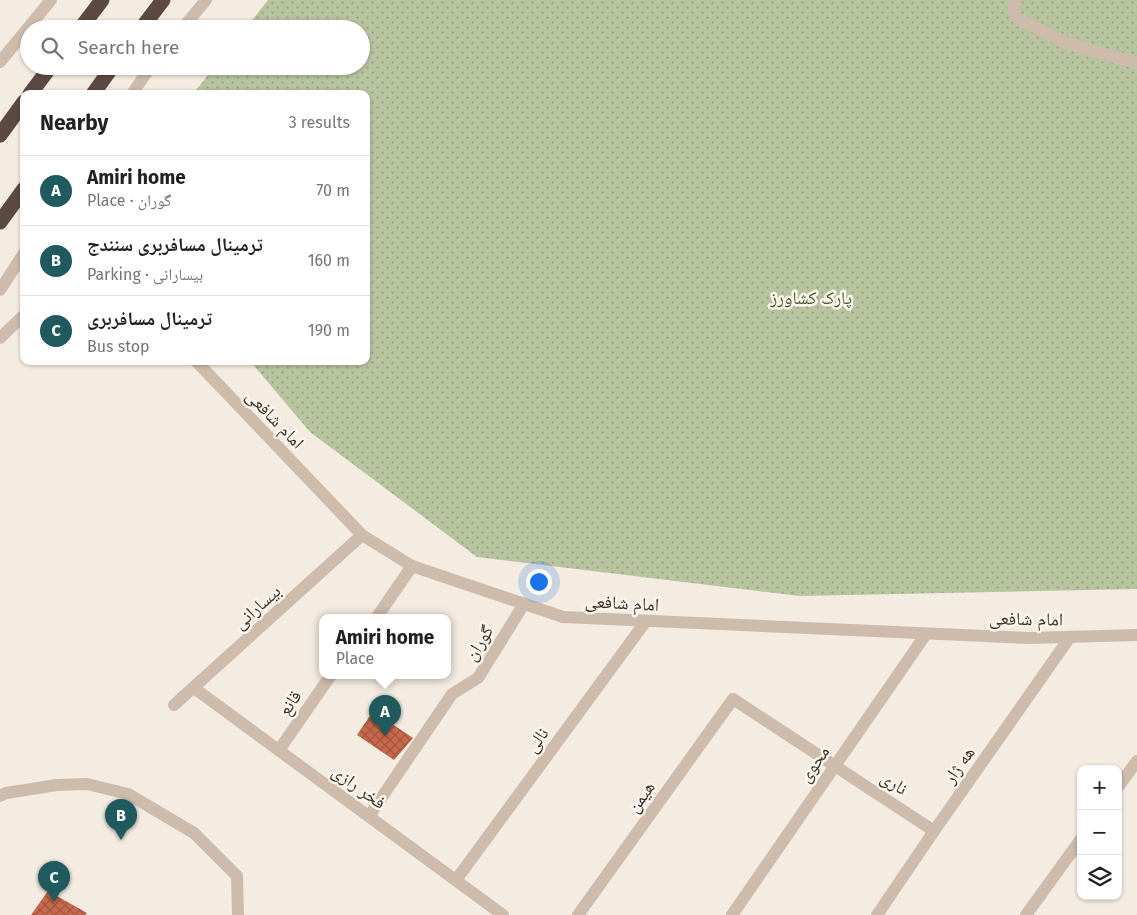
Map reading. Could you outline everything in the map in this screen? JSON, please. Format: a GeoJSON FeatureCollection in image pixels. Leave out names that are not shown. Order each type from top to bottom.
{"type":"FeatureCollection","features":[{"type":"Feature","properties":{"kind":"highway"},"geometry":{"type":"LineString","coordinates":[[87,20],[102,0]]}},
{"type":"Feature","properties":{"kind":"highway"},"geometry":{"type":"LineString","coordinates":[[148,20],[163,0]]}},
{"type":"Feature","properties":{"kind":"highway"},"geometry":{"type":"LineString","coordinates":[[33,90],[44,75]]}},
{"type":"Feature","properties":{"kind":"highway"},"geometry":{"type":"LineString","coordinates":[[96,90],[107,75]]}},
{"type":"Feature","properties":{"kind":"highway"},"geometry":{"type":"LineString","coordinates":[[0,135],[20,108]]}},
{"type":"Feature","properties":{"kind":"highway"},"geometry":{"type":"LineString","coordinates":[[0,222],[20,194]]}},
{"type":"Feature","properties":{"kind":"street"},"geometry":{"type":"LineString","coordinates":[[35,20],[51,0]]}},
{"type":"Feature","properties":{"kind":"street"},"geometry":{"type":"LineString","coordinates":[[189,20],[206,0]]}},
{"type":"Feature","properties":{"kind":"street"},"geometry":{"type":"LineString","coordinates":[[1016,0],[1013,6],[1017,18],[1068,44],[1137,63]]}},
{"type":"Feature","properties":{"kind":"street"},"geometry":{"type":"LineString","coordinates":[[0,62],[20,38]]}},
{"type":"Feature","properties":{"kind":"street"},"geometry":{"type":"LineString","coordinates":[[135,90],[145,75]]}},
{"type":"Feature","properties":{"kind":"street"},"geometry":{"type":"LineString","coordinates":[[143,90],[148,75]]}},
{"type":"Feature","properties":{"kind":"street"},"geometry":{"type":"LineString","coordinates":[[0,290],[20,259]]}},
{"type":"Feature","properties":{"kind":"street"},"geometry":{"type":"LineString","coordinates":[[0,338],[20,319]]}},
{"type":"Feature","properties":{"kind":"street","name":"امام شافعی"},"geometry":{"type":"LineString","coordinates":[[200,365],[362,535],[412,566],[563,617],[1029,638],[1137,635]]}},
{"type":"Feature","properties":{"kind":"street","name":"بیسارانی"},"geometry":{"type":"LineString","coordinates":[[174,705],[362,535]]}},
{"type":"Feature","properties":{"kind":"street"},"geometry":{"type":"LineString","coordinates":[[380,614],[412,566]]}},
{"type":"Feature","properties":{"kind":"street","name":"گوران"},"geometry":{"type":"LineString","coordinates":[[369,816],[452,694],[478,678],[524,604]]}},
{"type":"Feature","properties":{"kind":"street","name":"نالی"},"geometry":{"type":"LineString","coordinates":[[456,880],[646,621]]}},
{"type":"Feature","properties":{"kind":"street","name":"محوی"},"geometry":{"type":"LineString","coordinates":[[732,915],[926,634]]}},
{"type":"Feature","properties":{"kind":"street","name":"هه ژار"},"geometry":{"type":"LineString","coordinates":[[877,915],[1070,637]]}},
{"type":"Feature","properties":{"kind":"street","name":"قانع"},"geometry":{"type":"LineString","coordinates":[[279,750],[327,679]]}},
{"type":"Feature","properties":{"kind":"street","name":"فخر رازی"},"geometry":{"type":"LineString","coordinates":[[194,688],[504,915]]}},
{"type":"Feature","properties":{"kind":"street","name":"ناری"},"geometry":{"type":"LineString","coordinates":[[733,699],[934,831]]}},
{"type":"Feature","properties":{"kind":"street","name":"هیمن"},"geometry":{"type":"LineString","coordinates":[[578,915],[733,699]]}},
{"type":"Feature","properties":{"kind":"street"},"geometry":{"type":"LineString","coordinates":[[1122,782],[1137,761]]}},
{"type":"Feature","properties":{"kind":"street"},"geometry":{"type":"LineString","coordinates":[[0,796],[6,793],[48,786],[87,784],[128,794],[194,833],[237,876],[238,915]]}},
{"type":"Feature","properties":{"kind":"street"},"geometry":{"type":"LineString","coordinates":[[1026,915],[1077,845]]}},
{"type":"Feature","properties":{"kind":"green space","name":"پارک کشاورز"},"geometry":{"type":"Polygon","coordinates":[[[268,0],[1137,0],[1137,589],[800,596],[477,557],[310,432],[253,365],[370,365],[370,90],[196,90],[208,75],[370,75],[370,20],[252,20],[268,0]]]}},
{"type":"Feature","properties":{"kind":"building"},"geometry":{"type":"Polygon","coordinates":[[[373,711],[413,738],[394,760],[357,735],[373,711]]]}},
{"type":"Feature","properties":{"kind":"building"},"geometry":{"type":"Polygon","coordinates":[[[48,891],[87,913],[85,915],[31,915],[48,891]]]}},
{"type":"Feature","properties":{"kind":"place","name":"Amiri home"},"geometry":{"type":"Point","coordinates":[385,736]}},
{"type":"Feature","properties":{"kind":"place","name":"ترمینال مسافربری سنندج"},"geometry":{"type":"Point","coordinates":[121,840]}},
{"type":"Feature","properties":{"kind":"place","name":"ترمینال مسافربری"},"geometry":{"type":"Point","coordinates":[54,902]}}]}
